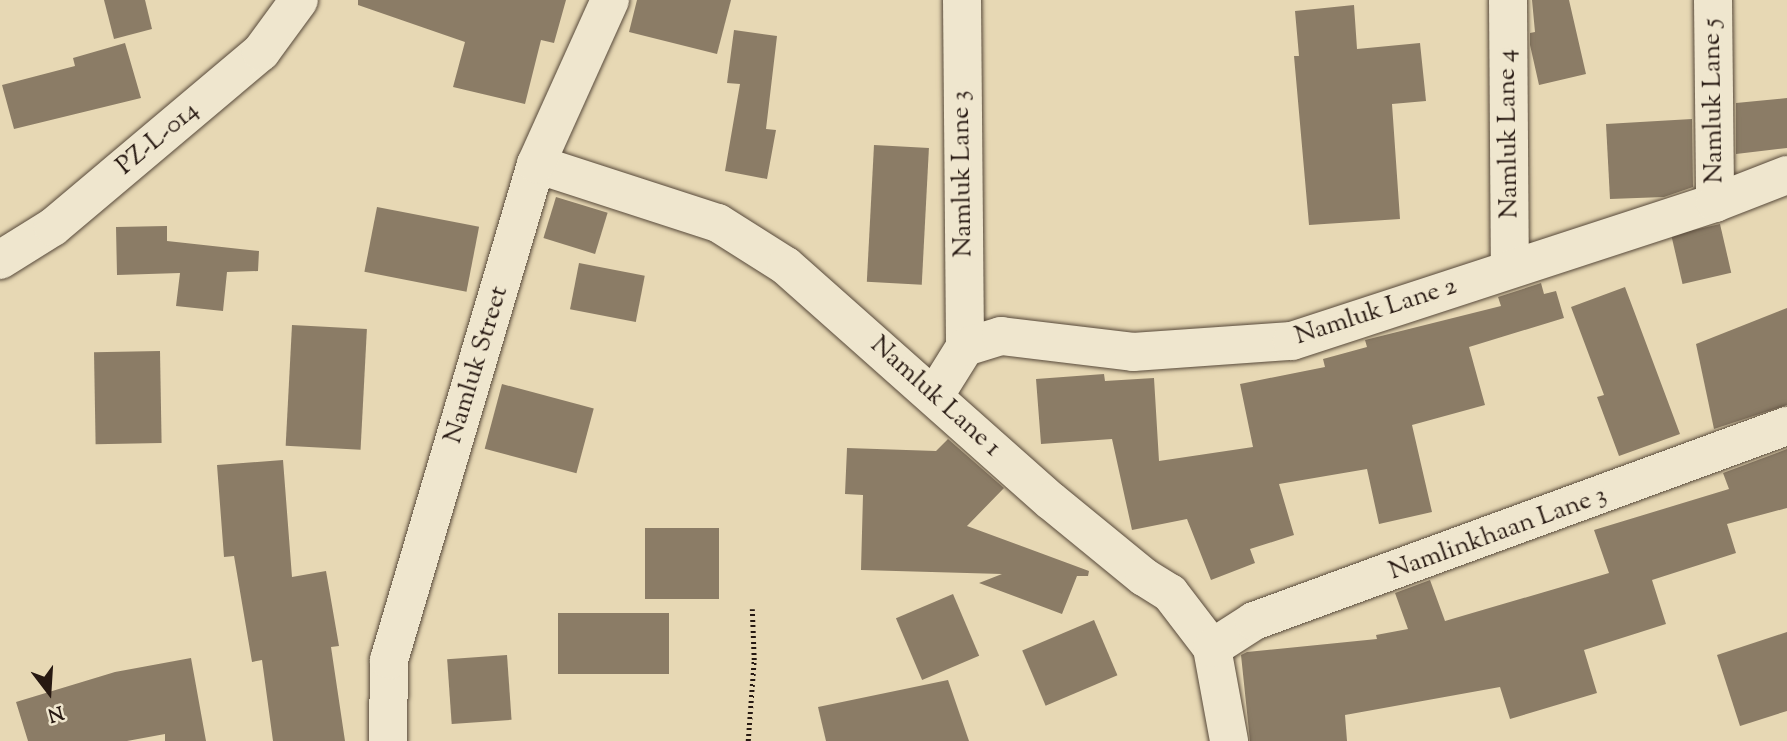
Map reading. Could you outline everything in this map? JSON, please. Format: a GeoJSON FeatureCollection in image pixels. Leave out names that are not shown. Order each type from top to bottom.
{"type":"FeatureCollection","features":[{"type":"Feature","properties":{"kind":"street","name":"PZ-L-014"},"geometry":{"type":"LineString","coordinates":[[0,260],[53,228],[261,52],[299,0]]}},
{"type":"Feature","properties":{"kind":"street","name":"Namluk Street"},"geometry":{"type":"LineString","coordinates":[[388,741],[389,660],[536,164],[610,0]]}},
{"type":"Feature","properties":{"kind":"street","name":"Namluk Lane 3"},"geometry":{"type":"LineString","coordinates":[[962,0],[965,348]]}},
{"type":"Feature","properties":{"kind":"street","name":"Namluk Lane 4"},"geometry":{"type":"LineString","coordinates":[[1508,0],[1510,269]]}},
{"type":"Feature","properties":{"kind":"street","name":"Namluk Lane 5"},"geometry":{"type":"LineString","coordinates":[[1713,0],[1715,203]]}},
{"type":"Feature","properties":{"kind":"street","name":"Namluk Lane 1"},"geometry":{"type":"LineString","coordinates":[[536,164],[718,223],[786,266],[935,395],[1051,501],[1144,578],[1170,593],[1212,648],[1229,741]]}},
{"type":"Feature","properties":{"kind":"street","name":"Namluk Lane 2"},"geometry":{"type":"LineString","coordinates":[[965,348],[1002,336],[1133,352],[1292,341],[1715,203],[1787,175]]}},
{"type":"Feature","properties":{"kind":"street"},"geometry":{"type":"LineString","coordinates":[[935,395],[965,348]]}},
{"type":"Feature","properties":{"kind":"street","name":"Namlinkhaan Lane 3"},"geometry":{"type":"LineString","coordinates":[[1212,648],[1254,621],[1787,426]]}},
{"type":"Feature","properties":{"kind":"path"},"geometry":{"type":"LineString","coordinates":[[748,741],[754,660],[752,609]]}},
{"type":"Feature","properties":{"kind":"building"},"geometry":{"type":"Polygon","coordinates":[[[104,0],[145,0],[152,29],[114,39],[104,0]]]}},
{"type":"Feature","properties":{"kind":"building"},"geometry":{"type":"Polygon","coordinates":[[[358,0],[566,0],[554,43],[541,40],[525,104],[453,87],[465,42],[358,5],[358,0]]]}},
{"type":"Feature","properties":{"kind":"building"},"geometry":{"type":"Polygon","coordinates":[[[637,0],[731,0],[717,54],[629,32],[637,0]]]}},
{"type":"Feature","properties":{"kind":"building"},"geometry":{"type":"Polygon","coordinates":[[[1532,0],[1569,0],[1586,74],[1539,85],[1530,45],[1530,33],[1535,32],[1532,0]]]}},
{"type":"Feature","properties":{"kind":"building"},"geometry":{"type":"Polygon","coordinates":[[[1354,5],[1357,49],[1420,43],[1426,101],[1392,104],[1400,219],[1309,225],[1294,56],[1299,56],[1295,11],[1354,5]]]}},
{"type":"Feature","properties":{"kind":"building"},"geometry":{"type":"Polygon","coordinates":[[[734,30],[777,36],[766,129],[776,130],[767,179],[725,171],[740,84],[727,83],[734,30]]]}},
{"type":"Feature","properties":{"kind":"building"},"geometry":{"type":"Polygon","coordinates":[[[125,43],[141,98],[14,129],[2,85],[75,66],[73,58],[125,43]]]}},
{"type":"Feature","properties":{"kind":"building"},"geometry":{"type":"Polygon","coordinates":[[[1787,98],[1787,148],[1736,154],[1736,103],[1787,98]]]}},
{"type":"Feature","properties":{"kind":"building"},"geometry":{"type":"Polygon","coordinates":[[[1692,119],[1693,187],[1664,197],[1610,199],[1606,124],[1692,119]]]}},
{"type":"Feature","properties":{"kind":"building"},"geometry":{"type":"Polygon","coordinates":[[[874,145],[929,148],[922,285],[867,282],[874,145]]]}},
{"type":"Feature","properties":{"kind":"building"},"geometry":{"type":"Polygon","coordinates":[[[556,197],[608,213],[595,254],[543,238],[556,197]]]}},
{"type":"Feature","properties":{"kind":"building"},"geometry":{"type":"Polygon","coordinates":[[[377,207],[479,227],[466,292],[364,272],[377,207]]]}},
{"type":"Feature","properties":{"kind":"building"},"geometry":{"type":"Polygon","coordinates":[[[1720,224],[1731,273],[1683,284],[1671,235],[1720,224]]]}},
{"type":"Feature","properties":{"kind":"building"},"geometry":{"type":"Polygon","coordinates":[[[167,226],[167,241],[259,251],[258,271],[227,272],[223,311],[176,306],[180,273],[117,275],[116,227],[167,226]]]}},
{"type":"Feature","properties":{"kind":"building"},"geometry":{"type":"Polygon","coordinates":[[[579,263],[645,276],[636,322],[570,309],[579,263]]]}},
{"type":"Feature","properties":{"kind":"building"},"geometry":{"type":"Polygon","coordinates":[[[1541,283],[1544,294],[1556,291],[1564,318],[1469,347],[1485,405],[1412,425],[1432,512],[1379,524],[1367,469],[1279,484],[1294,535],[1250,549],[1255,563],[1211,580],[1187,519],[1132,530],[1112,439],[1041,444],[1036,379],[1104,374],[1105,381],[1154,378],[1159,461],[1253,447],[1240,384],[1325,367],[1323,359],[1367,347],[1365,340],[1501,306],[1498,297],[1541,283]]]}},
{"type":"Feature","properties":{"kind":"building"},"geometry":{"type":"Polygon","coordinates":[[[1625,287],[1680,434],[1619,456],[1597,397],[1604,395],[1571,307],[1625,287]]]}},
{"type":"Feature","properties":{"kind":"building"},"geometry":{"type":"Polygon","coordinates":[[[1787,308],[1787,405],[1714,429],[1696,344],[1787,308]]]}},
{"type":"Feature","properties":{"kind":"building"},"geometry":{"type":"Polygon","coordinates":[[[292,325],[367,329],[361,450],[286,446],[292,325]]]}},
{"type":"Feature","properties":{"kind":"building"},"geometry":{"type":"Polygon","coordinates":[[[160,351],[162,443],[96,444],[94,352],[160,351]]]}},
{"type":"Feature","properties":{"kind":"building"},"geometry":{"type":"Polygon","coordinates":[[[502,384],[594,409],[576,473],[485,449],[502,384]]]}},
{"type":"Feature","properties":{"kind":"building"},"geometry":{"type":"Polygon","coordinates":[[[948,439],[1004,488],[967,526],[1089,571],[1088,576],[1077,576],[1062,614],[979,583],[1002,574],[861,570],[863,495],[845,494],[847,448],[936,451],[948,439]]]}},
{"type":"Feature","properties":{"kind":"building"},"geometry":{"type":"Polygon","coordinates":[[[1787,449],[1787,508],[1727,524],[1736,553],[1652,580],[1666,624],[1584,650],[1597,693],[1510,719],[1500,687],[1345,715],[1347,741],[1250,741],[1241,655],[1247,652],[1377,639],[1376,635],[1408,629],[1395,593],[1430,580],[1445,621],[1609,573],[1594,530],[1729,489],[1723,473],[1787,449]]]}},
{"type":"Feature","properties":{"kind":"building"},"geometry":{"type":"Polygon","coordinates":[[[283,460],[292,577],[326,571],[339,646],[331,647],[345,741],[273,741],[262,660],[252,662],[234,556],[224,557],[217,465],[283,460]]]}},
{"type":"Feature","properties":{"kind":"building"},"geometry":{"type":"Polygon","coordinates":[[[645,528],[719,528],[719,599],[645,599],[645,528]]]}},
{"type":"Feature","properties":{"kind":"building"},"geometry":{"type":"Polygon","coordinates":[[[953,594],[979,656],[922,680],[896,618],[953,594]]]}},
{"type":"Feature","properties":{"kind":"building"},"geometry":{"type":"Polygon","coordinates":[[[558,613],[669,613],[669,674],[558,674],[558,613]]]}},
{"type":"Feature","properties":{"kind":"building"},"geometry":{"type":"Polygon","coordinates":[[[1094,620],[1117,675],[1046,706],[1022,650],[1094,620]]]}},
{"type":"Feature","properties":{"kind":"building"},"geometry":{"type":"Polygon","coordinates":[[[1787,632],[1787,711],[1740,726],[1717,655],[1787,632]]]}},
{"type":"Feature","properties":{"kind":"building"},"geometry":{"type":"Polygon","coordinates":[[[507,655],[512,720],[452,724],[447,659],[507,655]]]}},
{"type":"Feature","properties":{"kind":"building"},"geometry":{"type":"Polygon","coordinates":[[[191,658],[206,741],[165,741],[165,734],[127,741],[28,741],[16,702],[115,672],[191,658]]]}},
{"type":"Feature","properties":{"kind":"building"},"geometry":{"type":"Polygon","coordinates":[[[948,680],[969,741],[826,741],[818,707],[948,680]]]}}]}
